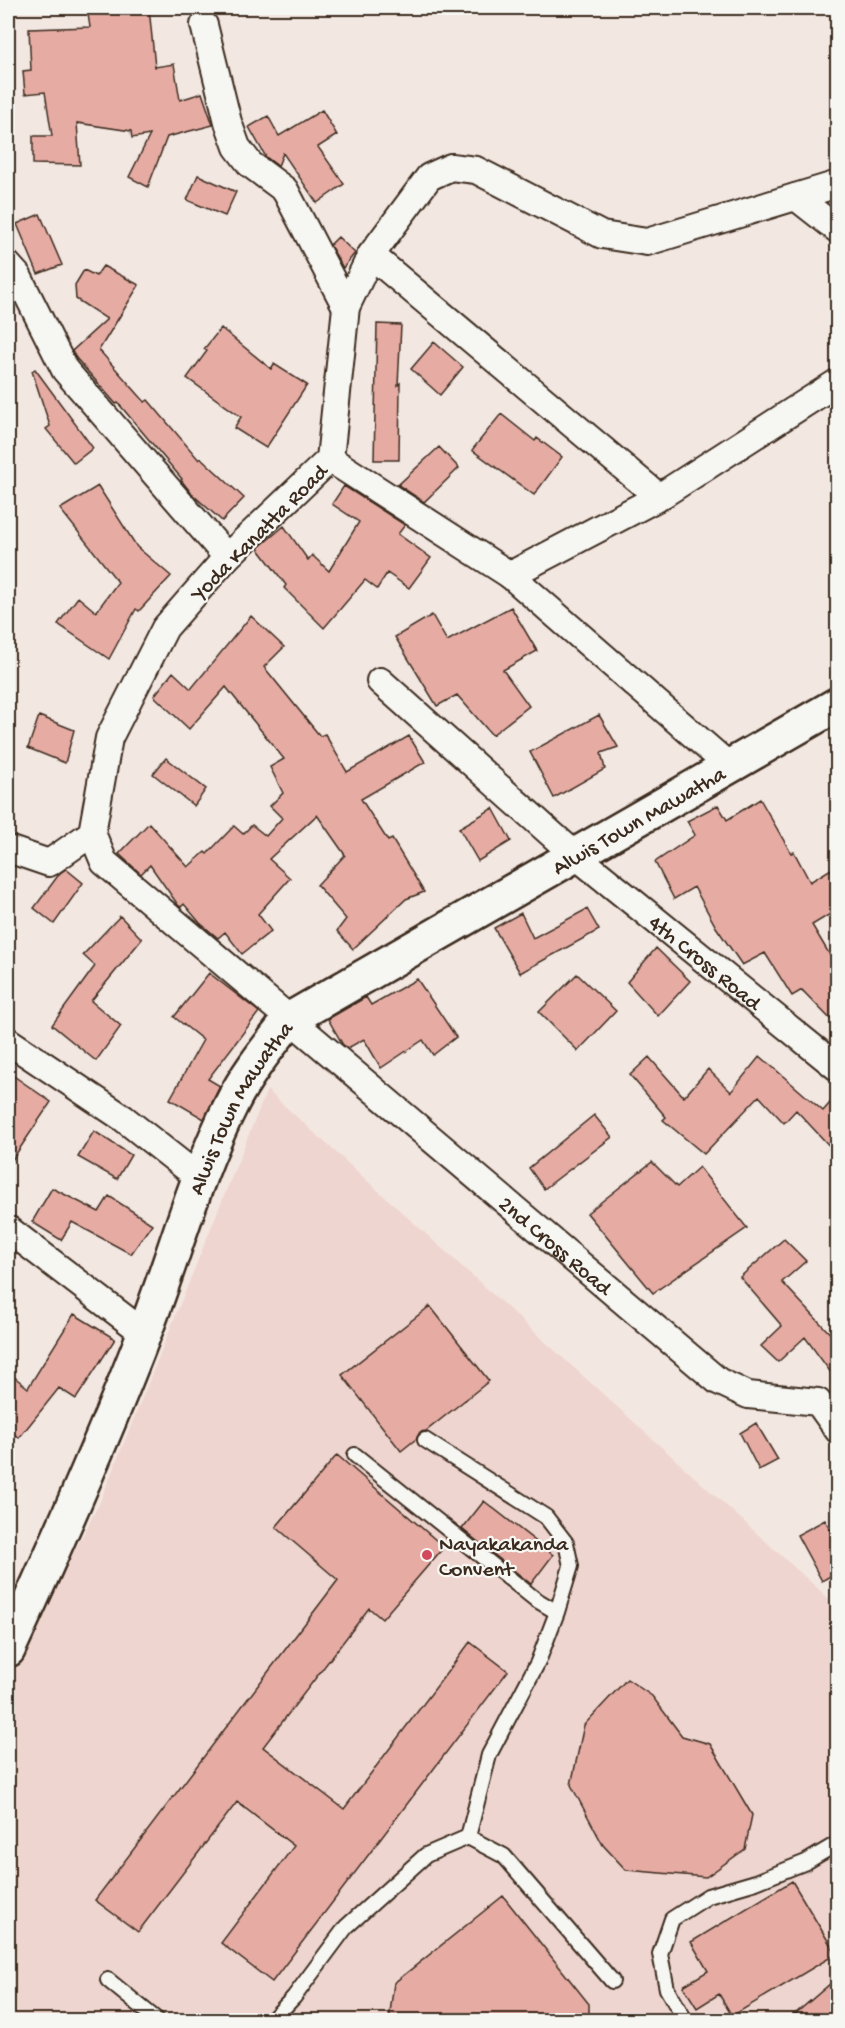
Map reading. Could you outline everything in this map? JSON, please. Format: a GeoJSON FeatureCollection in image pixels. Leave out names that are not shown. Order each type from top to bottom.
{"type":"FeatureCollection","features":[{"type":"Feature","properties":{"kind":"street"},"geometry":{"type":"LineString","coordinates":[[204,25],[228,122],[237,147],[250,164],[285,190],[346,307]]}},
{"type":"Feature","properties":{"kind":"street","name":"Yoda Kanatta Road"},"geometry":{"type":"LineString","coordinates":[[92,833],[110,738],[165,628],[227,557],[330,459],[346,307],[371,255],[429,177],[451,167],[476,170],[602,235],[646,242],[837,184]]}},
{"type":"Feature","properties":{"kind":"street"},"geometry":{"type":"LineString","coordinates":[[796,197],[837,230]]}},
{"type":"Feature","properties":{"kind":"street"},"geometry":{"type":"LineString","coordinates":[[371,255],[659,497]]}},
{"type":"Feature","properties":{"kind":"street"},"geometry":{"type":"LineString","coordinates":[[11,274],[65,370],[227,557]]}},
{"type":"Feature","properties":{"kind":"street"},"geometry":{"type":"LineString","coordinates":[[510,575],[659,497],[837,382]]}},
{"type":"Feature","properties":{"kind":"street"},"geometry":{"type":"LineString","coordinates":[[330,459],[510,575],[729,766]]}},
{"type":"Feature","properties":{"kind":"street","name":"4th Cross Road"},"geometry":{"type":"LineString","coordinates":[[380,681],[575,855],[837,1068]]}},
{"type":"Feature","properties":{"kind":"street","name":"Alwis Town Mawatha"},"geometry":{"type":"LineString","coordinates":[[8,1650],[48,1562],[144,1333],[198,1177],[231,1103],[261,1056],[290,1019],[837,704]]}},
{"type":"Feature","properties":{"kind":"street"},"geometry":{"type":"LineString","coordinates":[[8,849],[49,863],[92,833],[104,862],[290,1019]]}},
{"type":"Feature","properties":{"kind":"street","name":"2nd Cross Road"},"geometry":{"type":"LineString","coordinates":[[290,1019],[718,1381],[748,1395],[818,1402],[837,1430]]}},
{"type":"Feature","properties":{"kind":"street"},"geometry":{"type":"LineString","coordinates":[[8,1041],[123,1118],[198,1177]]}},
{"type":"Feature","properties":{"kind":"street"},"geometry":{"type":"LineString","coordinates":[[8,1229],[144,1333]]}},
{"type":"Feature","properties":{"kind":"lane"},"geometry":{"type":"LineString","coordinates":[[424,1440],[546,1517],[566,1543],[571,1566],[538,1662],[489,1755],[468,1837]]}},
{"type":"Feature","properties":{"kind":"lane"},"geometry":{"type":"LineString","coordinates":[[355,1455],[526,1592],[557,1612]]}},
{"type":"Feature","properties":{"kind":"lane"},"geometry":{"type":"LineString","coordinates":[[468,1837],[504,1856],[612,1981]]}},
{"type":"Feature","properties":{"kind":"lane"},"geometry":{"type":"LineString","coordinates":[[272,2020],[294,1997],[346,1927],[426,1855],[468,1837]]}},
{"type":"Feature","properties":{"kind":"lane"},"geometry":{"type":"LineString","coordinates":[[686,2020],[667,1989],[660,1954],[672,1919],[708,1896],[756,1882],[806,1862],[837,1843]]}},
{"type":"Feature","properties":{"kind":"lane"},"geometry":{"type":"LineString","coordinates":[[108,1980],[157,2020]]}},
{"type":"Feature","properties":{"kind":"shaded area","name":"Nayakakanda Convent"},"geometry":{"type":"Polygon","coordinates":[[[267,1090],[837,1606],[837,2020],[8,2020],[8,1678],[99,1504],[267,1090]]]}},
{"type":"Feature","properties":{"kind":"building"},"geometry":{"type":"Polygon","coordinates":[[[87,8],[149,8],[155,67],[174,64],[180,100],[202,93],[213,125],[167,137],[148,187],[129,177],[150,135],[132,138],[131,131],[77,123],[80,165],[33,164],[33,136],[52,136],[45,92],[25,94],[23,71],[31,70],[29,29],[90,27],[87,8]]]}},
{"type":"Feature","properties":{"kind":"building"},"geometry":{"type":"Polygon","coordinates":[[[322,110],[337,135],[318,147],[344,184],[317,203],[283,153],[278,166],[266,157],[249,127],[268,116],[279,136],[322,110]]]}},
{"type":"Feature","properties":{"kind":"building"},"geometry":{"type":"Polygon","coordinates":[[[198,175],[236,192],[225,216],[187,200],[198,175]]]}},
{"type":"Feature","properties":{"kind":"building"},"geometry":{"type":"Polygon","coordinates":[[[40,214],[62,265],[38,274],[17,224],[40,214]]]}},
{"type":"Feature","properties":{"kind":"building"},"geometry":{"type":"Polygon","coordinates":[[[338,237],[355,253],[343,268],[330,245],[338,237]]]}},
{"type":"Feature","properties":{"kind":"building"},"geometry":{"type":"Polygon","coordinates":[[[103,266],[139,285],[99,350],[145,402],[148,400],[199,460],[201,458],[244,498],[222,521],[192,494],[182,479],[72,351],[107,319],[76,299],[75,285],[84,270],[96,276],[103,266]]]}},
{"type":"Feature","properties":{"kind":"building"},"geometry":{"type":"Polygon","coordinates":[[[377,324],[401,325],[398,385],[400,383],[399,460],[374,460],[377,324]]]}},
{"type":"Feature","properties":{"kind":"building"},"geometry":{"type":"Polygon","coordinates":[[[221,328],[271,369],[274,364],[307,385],[266,448],[234,428],[241,417],[187,378],[207,351],[204,349],[221,328]]]}},
{"type":"Feature","properties":{"kind":"building"},"geometry":{"type":"Polygon","coordinates":[[[434,342],[463,367],[440,395],[411,369],[434,342]]]}},
{"type":"Feature","properties":{"kind":"building"},"geometry":{"type":"Polygon","coordinates":[[[35,369],[93,448],[74,463],[46,429],[50,426],[32,371],[35,369]]]}},
{"type":"Feature","properties":{"kind":"building"},"geometry":{"type":"Polygon","coordinates":[[[501,414],[535,441],[537,438],[562,457],[534,495],[472,450],[501,414]]]}},
{"type":"Feature","properties":{"kind":"building"},"geometry":{"type":"Polygon","coordinates":[[[439,447],[459,468],[424,502],[398,485],[439,447]]]}},
{"type":"Feature","properties":{"kind":"building"},"geometry":{"type":"Polygon","coordinates":[[[98,486],[137,547],[171,576],[139,611],[136,609],[109,659],[58,624],[78,597],[96,612],[118,582],[60,509],[98,486]]]}},
{"type":"Feature","properties":{"kind":"building"},"geometry":{"type":"Polygon","coordinates":[[[344,486],[405,525],[398,534],[431,558],[409,588],[387,573],[377,589],[365,580],[324,628],[284,588],[286,585],[258,548],[284,526],[308,560],[312,555],[329,571],[359,522],[332,504],[344,486]]]}},
{"type":"Feature","properties":{"kind":"building"},"geometry":{"type":"Polygon","coordinates":[[[511,607],[537,651],[503,670],[529,706],[492,735],[457,695],[437,706],[395,637],[432,615],[447,641],[511,607]]]}},
{"type":"Feature","properties":{"kind":"building"},"geometry":{"type":"Polygon","coordinates":[[[251,616],[284,647],[264,667],[320,736],[325,734],[347,772],[409,736],[425,762],[361,799],[388,841],[392,839],[424,892],[406,899],[353,949],[337,931],[346,919],[317,885],[345,855],[317,815],[269,859],[290,878],[258,914],[271,931],[242,954],[225,932],[218,938],[200,923],[184,904],[181,907],[178,905],[150,865],[141,874],[119,854],[149,823],[188,867],[205,852],[207,854],[234,826],[243,834],[252,825],[266,836],[282,818],[270,806],[283,793],[270,767],[284,759],[226,687],[189,729],[154,696],[173,672],[191,689],[251,616]]]}},
{"type":"Feature","properties":{"kind":"building"},"geometry":{"type":"Polygon","coordinates":[[[599,715],[618,747],[601,753],[605,769],[554,798],[530,752],[599,715]]]}},
{"type":"Feature","properties":{"kind":"building"},"geometry":{"type":"Polygon","coordinates":[[[39,716],[74,730],[65,763],[28,748],[39,716]]]}},
{"type":"Feature","properties":{"kind":"building"},"geometry":{"type":"Polygon","coordinates":[[[166,758],[206,789],[194,806],[153,774],[166,758]]]}},
{"type":"Feature","properties":{"kind":"building"},"geometry":{"type":"Polygon","coordinates":[[[760,799],[810,882],[831,869],[837,880],[837,910],[812,925],[837,967],[837,1026],[802,990],[792,996],[765,953],[742,965],[716,927],[694,887],[674,899],[655,862],[695,835],[687,821],[718,805],[727,820],[760,799]]]}},
{"type":"Feature","properties":{"kind":"building"},"geometry":{"type":"Polygon","coordinates":[[[493,808],[511,841],[478,861],[459,828],[493,808]]]}},
{"type":"Feature","properties":{"kind":"building"},"geometry":{"type":"Polygon","coordinates":[[[66,869],[83,883],[54,924],[34,908],[60,873],[66,869]]]}},
{"type":"Feature","properties":{"kind":"building"},"geometry":{"type":"Polygon","coordinates":[[[587,909],[599,930],[520,973],[494,928],[521,913],[533,938],[587,909]]]}},
{"type":"Feature","properties":{"kind":"building"},"geometry":{"type":"Polygon","coordinates":[[[120,916],[142,939],[91,1001],[121,1026],[96,1061],[52,1025],[95,966],[83,955],[120,916]]]}},
{"type":"Feature","properties":{"kind":"building"},"geometry":{"type":"Polygon","coordinates":[[[656,948],[690,981],[658,1016],[627,982],[656,948]]]}},
{"type":"Feature","properties":{"kind":"building"},"geometry":{"type":"Polygon","coordinates":[[[209,973],[259,1012],[208,1079],[220,1086],[204,1119],[170,1099],[203,1040],[174,1017],[209,973]]]}},
{"type":"Feature","properties":{"kind":"building"},"geometry":{"type":"Polygon","coordinates":[[[577,974],[616,1011],[578,1051],[539,1012],[577,974]]]}},
{"type":"Feature","properties":{"kind":"building"},"geometry":{"type":"Polygon","coordinates":[[[417,979],[456,1037],[433,1055],[423,1040],[381,1068],[364,1039],[348,1048],[343,1045],[328,1019],[366,997],[371,1005],[417,979]]]}},
{"type":"Feature","properties":{"kind":"building"},"geometry":{"type":"Polygon","coordinates":[[[760,1056],[823,1111],[837,1095],[837,1154],[796,1110],[784,1123],[759,1096],[704,1154],[663,1120],[666,1117],[630,1075],[649,1057],[684,1097],[708,1069],[731,1092],[760,1056]]]}},
{"type":"Feature","properties":{"kind":"building"},"geometry":{"type":"Polygon","coordinates":[[[8,1072],[51,1102],[8,1166],[8,1072]]]}},
{"type":"Feature","properties":{"kind":"building"},"geometry":{"type":"Polygon","coordinates":[[[594,1115],[612,1137],[544,1189],[529,1168],[594,1115]]]}},
{"type":"Feature","properties":{"kind":"building"},"geometry":{"type":"Polygon","coordinates":[[[94,1131],[131,1155],[117,1179],[78,1157],[94,1131]]]}},
{"type":"Feature","properties":{"kind":"building"},"geometry":{"type":"Polygon","coordinates":[[[652,1162],[677,1187],[699,1167],[747,1228],[653,1293],[587,1213],[652,1162]]]}},
{"type":"Feature","properties":{"kind":"building"},"geometry":{"type":"Polygon","coordinates":[[[52,1188],[99,1212],[109,1196],[152,1224],[131,1254],[72,1222],[61,1240],[32,1222],[52,1188]]]}},
{"type":"Feature","properties":{"kind":"building"},"geometry":{"type":"Polygon","coordinates":[[[784,1239],[806,1261],[782,1282],[837,1341],[837,1381],[805,1337],[778,1362],[761,1346],[782,1326],[740,1277],[784,1239]]]}},
{"type":"Feature","properties":{"kind":"building"},"geometry":{"type":"Polygon","coordinates":[[[430,1306],[489,1381],[426,1431],[420,1432],[416,1439],[401,1451],[342,1375],[430,1306]]]}},
{"type":"Feature","properties":{"kind":"building"},"geometry":{"type":"Polygon","coordinates":[[[74,1314],[115,1339],[76,1399],[59,1388],[19,1438],[8,1429],[8,1372],[28,1388],[74,1314]]]}},
{"type":"Feature","properties":{"kind":"building"},"geometry":{"type":"Polygon","coordinates":[[[756,1423],[778,1460],[759,1470],[740,1433],[756,1423]]]}},
{"type":"Feature","properties":{"kind":"building"},"geometry":{"type":"Polygon","coordinates":[[[337,1455],[444,1547],[382,1619],[369,1608],[263,1747],[344,1809],[470,1642],[508,1671],[272,1982],[221,1943],[294,1846],[237,1802],[138,1932],[95,1900],[338,1580],[276,1527],[337,1455]]]}},
{"type":"Feature","properties":{"kind":"building"},"geometry":{"type":"Polygon","coordinates":[[[484,1501],[553,1555],[531,1584],[462,1529],[484,1501]]]}},
{"type":"Feature","properties":{"kind":"building"},"geometry":{"type":"Polygon","coordinates":[[[825,1520],[837,1542],[837,1572],[822,1581],[797,1535],[825,1520]]]}},
{"type":"Feature","properties":{"kind":"building"},"geometry":{"type":"Polygon","coordinates":[[[627,1679],[652,1696],[682,1736],[710,1744],[752,1815],[745,1849],[706,1877],[626,1870],[603,1845],[571,1785],[584,1725],[627,1679]]]}},
{"type":"Feature","properties":{"kind":"building"},"geometry":{"type":"Polygon","coordinates":[[[792,1881],[836,1954],[732,2016],[719,1994],[697,2008],[683,1986],[708,1971],[691,1942],[792,1881]]]}},
{"type":"Feature","properties":{"kind":"building"},"geometry":{"type":"Polygon","coordinates":[[[503,1896],[589,2004],[589,2020],[389,2020],[394,1983],[503,1896]]]}},
{"type":"Feature","properties":{"kind":"building"},"geometry":{"type":"Polygon","coordinates":[[[837,1978],[837,2020],[788,2020],[837,1978]]]}},
{"type":"Feature","properties":{"kind":"place","name":"Nayakakanda Convent"},"geometry":{"type":"Point","coordinates":[427,1555]}}]}
